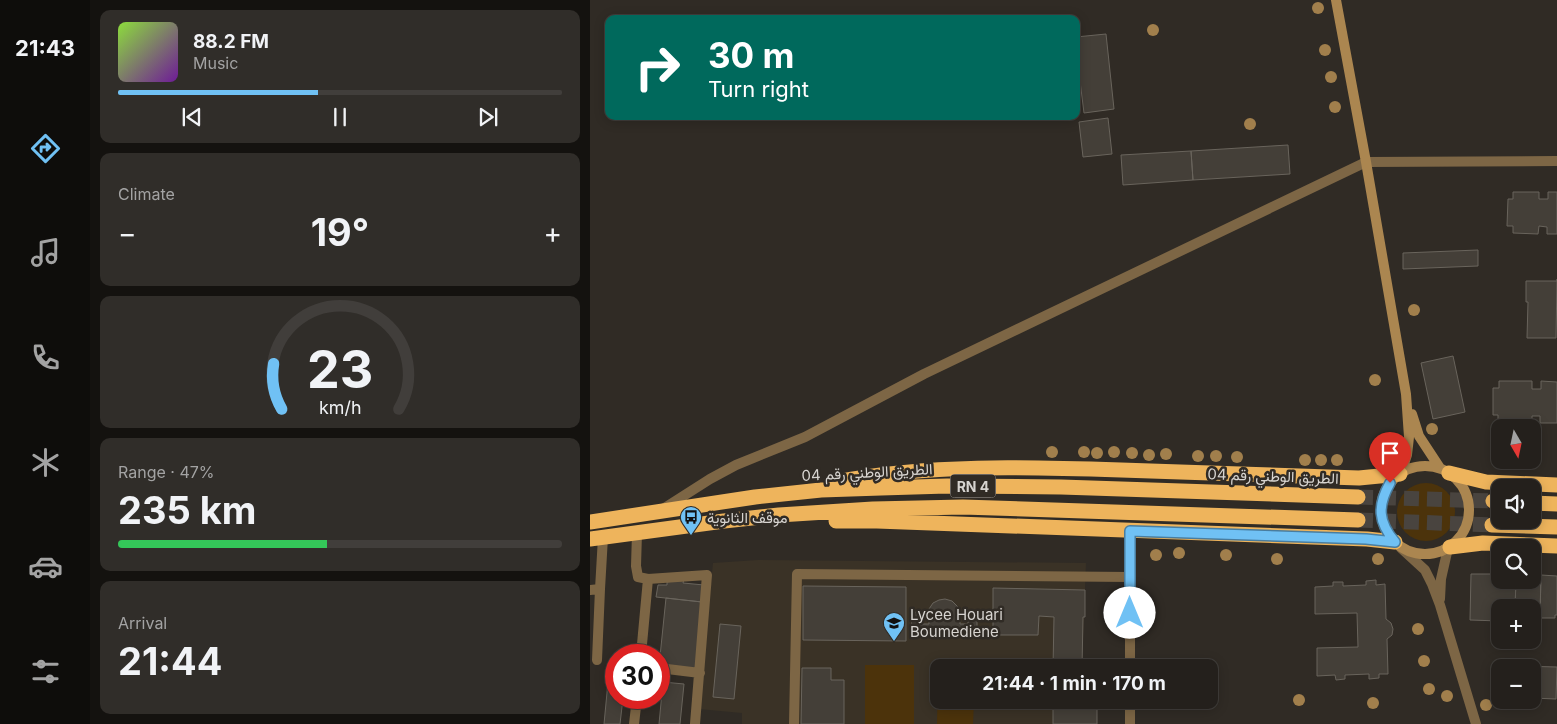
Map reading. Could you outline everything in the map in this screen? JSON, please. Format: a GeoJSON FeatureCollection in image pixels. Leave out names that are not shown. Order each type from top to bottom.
{"type":"FeatureCollection","features":[{"type":"Feature","properties":{"kind":"highway","name":"RN 4"},"geometry":{"type":"LineString","coordinates":[[754,497],[854,478],[951,469],[1062,468],[1359,478],[1401,473]]}},
{"type":"Feature","properties":{"kind":"highway"},"geometry":{"type":"LineString","coordinates":[[1445,470],[1486,482],[1557,485]]}},
{"type":"Feature","properties":{"kind":"highway","name":"الطريق الوطني رقم 04"},"geometry":{"type":"LineString","coordinates":[[590,522],[754,497],[821,490],[947,486],[1071,487],[1358,497]]}},
{"type":"Feature","properties":{"kind":"highway"},"geometry":{"type":"LineString","coordinates":[[1541,503],[1557,504]]}},
{"type":"Feature","properties":{"kind":"highway","name":"RN 4"},"geometry":{"type":"LineString","coordinates":[[596,538],[779,515],[873,509],[964,508],[1358,520]]}},
{"type":"Feature","properties":{"kind":"highway","name":"RN 4"},"geometry":{"type":"LineString","coordinates":[[724,521],[877,521],[1361,539],[1398,545]]}},
{"type":"Feature","properties":{"kind":"highway"},"geometry":{"type":"LineString","coordinates":[[1541,527],[1557,527]]}},
{"type":"Feature","properties":{"kind":"highway"},"geometry":{"type":"LineString","coordinates":[[1449,547],[1484,543],[1557,546]]}},
{"type":"Feature","properties":{"kind":"main road"},"geometry":{"type":"LineString","coordinates":[[1336,0],[1406,394],[1409,438],[1407,455],[1401,473]]}},
{"type":"Feature","properties":{"kind":"main road"},"geometry":{"type":"LineString","coordinates":[[1406,394],[1419,436],[1445,470],[1460,483],[1467,495],[1470,510],[1467,524],[1460,537],[1449,547],[1437,553],[1412,552],[1398,545],[1386,532],[1382,520],[1381,507],[1384,494],[1390,483],[1410,468],[1430,466],[1445,470]]}},
{"type":"Feature","properties":{"kind":"street"},"geometry":{"type":"LineString","coordinates":[[658,512],[736,465],[805,437],[924,374],[1366,162],[1557,161]]}},
{"type":"Feature","properties":{"kind":"street"},"geometry":{"type":"LineString","coordinates":[[1130,531],[1130,659]]}},
{"type":"Feature","properties":{"kind":"street"},"geometry":{"type":"LineString","coordinates":[[638,533],[636,566],[638,576],[648,579],[709,577],[695,724]]}},
{"type":"Feature","properties":{"kind":"street"},"geometry":{"type":"LineString","coordinates":[[596,538],[595,590],[598,660]]}},
{"type":"Feature","properties":{"kind":"street"},"geometry":{"type":"LineString","coordinates":[[1398,545],[1425,570],[1440,605],[1476,724]]}},
{"type":"Feature","properties":{"kind":"street"},"geometry":{"type":"LineString","coordinates":[[1440,605],[1441,579],[1449,547]]}},
{"type":"Feature","properties":{"kind":"street"},"geometry":{"type":"LineString","coordinates":[[794,724],[797,574],[1130,577]]}},
{"type":"Feature","properties":{"kind":"street"},"geometry":{"type":"LineString","coordinates":[[642,644],[648,579]]}},
{"type":"Feature","properties":{"kind":"street"},"geometry":{"type":"LineString","coordinates":[[670,669],[700,673]]}},
{"type":"Feature","properties":{"kind":"street"},"geometry":{"type":"LineString","coordinates":[[634,724],[636,709]]}},
{"type":"Feature","properties":{"kind":"street"},"geometry":{"type":"LineString","coordinates":[[1130,709],[1130,724]]}},
{"type":"Feature","properties":{"kind":"shaded area"},"geometry":{"type":"Polygon","coordinates":[[[1420,483],[1432,483],[1442,487],[1451,496],[1455,518],[1447,533],[1432,541],[1420,541],[1410,537],[1401,528],[1397,518],[1397,506],[1401,496],[1410,487],[1420,483]]]}},
{"type":"Feature","properties":{"kind":"shaded area","name":"Lycee Houari Boumediene"},"geometry":{"type":"Polygon","coordinates":[[[758,560],[1086,563],[1082,659],[930,659],[930,709],[1097,709],[1097,724],[742,724],[742,713],[699,709],[713,563],[758,560]]]}},
{"type":"Feature","properties":{"kind":"shaded area"},"geometry":{"type":"Polygon","coordinates":[[[865,665],[914,665],[914,724],[865,724],[865,665]]]}},
{"type":"Feature","properties":{"kind":"shaded area"},"geometry":{"type":"Polygon","coordinates":[[[937,709],[974,709],[973,724],[937,724],[937,709]]]}},
{"type":"Feature","properties":{"kind":"building"},"geometry":{"type":"Polygon","coordinates":[[[1106,34],[1114,109],[1084,113],[1080,81],[1080,37],[1106,34]]]}},
{"type":"Feature","properties":{"kind":"building"},"geometry":{"type":"Polygon","coordinates":[[[1108,118],[1112,154],[1083,157],[1079,122],[1108,118]]]}},
{"type":"Feature","properties":{"kind":"building"},"geometry":{"type":"Polygon","coordinates":[[[1288,145],[1290,174],[1193,180],[1191,151],[1288,145]]]}},
{"type":"Feature","properties":{"kind":"building"},"geometry":{"type":"Polygon","coordinates":[[[1191,151],[1193,180],[1123,185],[1121,155],[1191,151]]]}},
{"type":"Feature","properties":{"kind":"building"},"geometry":{"type":"Polygon","coordinates":[[[1513,192],[1539,192],[1539,199],[1548,199],[1548,192],[1557,192],[1557,234],[1547,234],[1547,227],[1539,226],[1538,234],[1513,233],[1513,226],[1507,226],[1508,199],[1513,199],[1513,192]]]}},
{"type":"Feature","properties":{"kind":"building"},"geometry":{"type":"Polygon","coordinates":[[[1478,250],[1478,266],[1403,269],[1403,253],[1478,250]]]}},
{"type":"Feature","properties":{"kind":"building"},"geometry":{"type":"Polygon","coordinates":[[[1526,281],[1557,281],[1556,338],[1527,338],[1528,302],[1526,302],[1526,281]]]}},
{"type":"Feature","properties":{"kind":"building"},"geometry":{"type":"Polygon","coordinates":[[[1453,356],[1465,412],[1433,419],[1421,363],[1453,356]]]}},
{"type":"Feature","properties":{"kind":"building"},"geometry":{"type":"Polygon","coordinates":[[[1499,381],[1532,381],[1532,389],[1541,389],[1541,381],[1557,382],[1557,423],[1541,423],[1540,416],[1532,416],[1532,419],[1498,419],[1498,415],[1493,415],[1493,388],[1499,388],[1499,381]]]}},
{"type":"Feature","properties":{"kind":"building"},"geometry":{"type":"Polygon","coordinates":[[[1471,574],[1491,574],[1491,589],[1516,589],[1515,599],[1491,599],[1491,621],[1470,620],[1471,574]]]}},
{"type":"Feature","properties":{"kind":"building"},"geometry":{"type":"Polygon","coordinates":[[[1541,575],[1557,576],[1557,615],[1555,615],[1555,618],[1541,618],[1541,575]]]}},
{"type":"Feature","properties":{"kind":"building"},"geometry":{"type":"Polygon","coordinates":[[[684,579],[683,583],[704,585],[702,602],[656,597],[658,585],[667,585],[667,582],[684,579]]]}},
{"type":"Feature","properties":{"kind":"building"},"geometry":{"type":"Polygon","coordinates":[[[1376,580],[1376,585],[1385,584],[1386,619],[1391,623],[1393,629],[1392,635],[1387,639],[1388,674],[1379,674],[1379,678],[1369,679],[1369,674],[1345,675],[1345,679],[1336,680],[1335,675],[1317,676],[1317,648],[1358,647],[1357,613],[1315,614],[1315,587],[1333,586],[1333,582],[1343,582],[1343,586],[1366,585],[1366,581],[1376,580]]]}},
{"type":"Feature","properties":{"kind":"building"},"geometry":{"type":"Polygon","coordinates":[[[803,586],[906,587],[906,641],[803,640],[803,586]]]}},
{"type":"Feature","properties":{"kind":"building"},"geometry":{"type":"Polygon","coordinates":[[[993,588],[1085,590],[1082,659],[1053,659],[1054,617],[1039,616],[1038,635],[993,635],[993,588]]]}},
{"type":"Feature","properties":{"kind":"building"},"geometry":{"type":"Polygon","coordinates":[[[1516,589],[1541,589],[1540,599],[1515,599],[1516,589]]]}},
{"type":"Feature","properties":{"kind":"building"},"geometry":{"type":"Polygon","coordinates":[[[666,598],[702,602],[696,670],[670,667],[670,644],[661,644],[666,598]]]}},
{"type":"Feature","properties":{"kind":"building"},"geometry":{"type":"Polygon","coordinates":[[[945,599],[952,601],[960,609],[960,624],[968,624],[968,613],[977,613],[977,634],[911,634],[912,612],[920,612],[920,624],[929,624],[929,609],[933,603],[945,599]]]}},
{"type":"Feature","properties":{"kind":"building"},"geometry":{"type":"Polygon","coordinates":[[[720,624],[741,626],[734,699],[713,697],[720,624]]]}},
{"type":"Feature","properties":{"kind":"building"},"geometry":{"type":"Polygon","coordinates":[[[1541,667],[1557,667],[1556,699],[1541,698],[1541,667]]]}},
{"type":"Feature","properties":{"kind":"building"},"geometry":{"type":"Polygon","coordinates":[[[802,668],[831,668],[831,680],[844,680],[844,724],[801,724],[802,668]]]}},
{"type":"Feature","properties":{"kind":"building"},"geometry":{"type":"Polygon","coordinates":[[[670,683],[684,684],[680,724],[659,724],[660,709],[670,709],[670,683]]]}},
{"type":"Feature","properties":{"kind":"building"},"geometry":{"type":"Polygon","coordinates":[[[605,709],[622,709],[620,724],[604,724],[605,709]]]}},
{"type":"Feature","properties":{"kind":"building"},"geometry":{"type":"Polygon","coordinates":[[[1053,709],[1097,709],[1097,724],[1053,724],[1053,709]]]}},
{"type":"Feature","properties":{"kind":"tunnel"},"geometry":{"type":"LineString","coordinates":[[1358,497],[1491,501]]}},
{"type":"Feature","properties":{"kind":"tunnel"},"geometry":{"type":"LineString","coordinates":[[1358,520],[1491,525]]}},
{"type":"Feature","properties":{"kind":"place","name":"موقف الثانوية"},"geometry":{"type":"Point","coordinates":[691,536]}},
{"type":"Feature","properties":{"kind":"place","name":"Lycee Houari Boumediene"},"geometry":{"type":"Point","coordinates":[894,642]}},
{"type":"Feature","properties":{"kind":"route"},"geometry":{"type":"LineString","coordinates":[[1130,613],[1130,531],[1366,539],[1395,542],[1386,532],[1382,520],[1381,507],[1384,494],[1390,483]]}}]}
